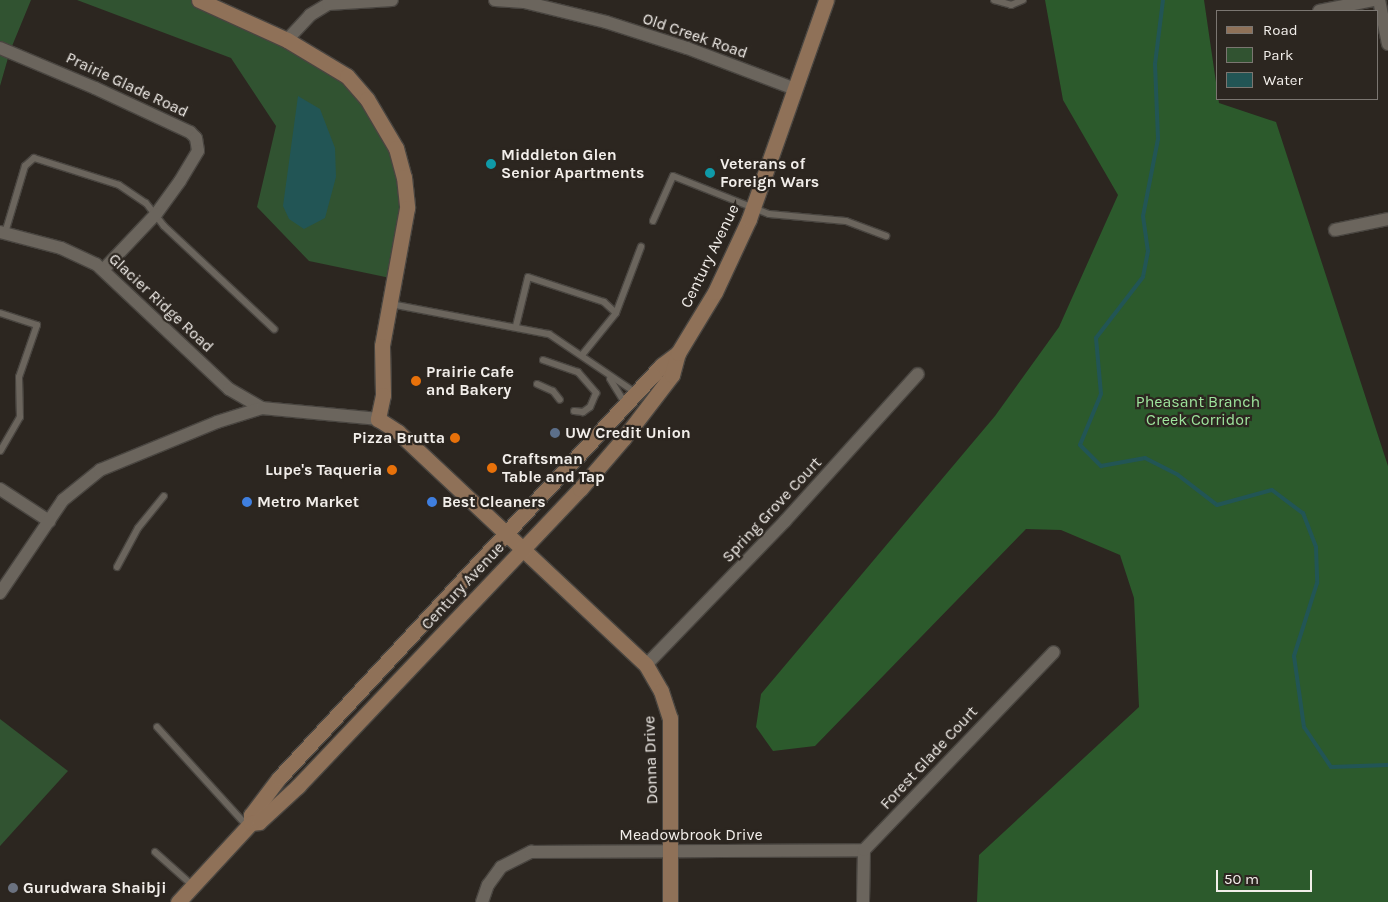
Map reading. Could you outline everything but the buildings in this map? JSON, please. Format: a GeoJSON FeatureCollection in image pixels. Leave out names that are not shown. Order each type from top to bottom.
{"type":"FeatureCollection","features":[{"type":"Feature","properties":{"kind":"main road"},"geometry":{"type":"LineString","coordinates":[[199,0],[287,40],[347,76],[368,99],[396,148],[404,177],[407,208],[382,346],[383,395],[378,419]]}},
{"type":"Feature","properties":{"kind":"main road","name":"Century Avenue"},"geometry":{"type":"LineString","coordinates":[[178,902],[250,825],[259,822],[298,786],[523,548],[624,439],[672,375],[678,353],[715,292],[754,206],[826,0]]}},
{"type":"Feature","properties":{"kind":"main road","name":"Century Avenue"},"geometry":{"type":"LineString","coordinates":[[250,825],[251,815],[279,778],[662,365],[678,353]]}},
{"type":"Feature","properties":{"kind":"main road","name":"Donna Drive"},"geometry":{"type":"LineString","coordinates":[[378,419],[398,432],[646,665],[661,691],[670,718],[670,902]]}},
{"type":"Feature","properties":{"kind":"street"},"geometry":{"type":"LineString","coordinates":[[287,40],[310,15],[328,4],[392,0]]}},
{"type":"Feature","properties":{"kind":"street","name":"Old Creek Road"},"geometry":{"type":"LineString","coordinates":[[495,0],[524,2],[606,22],[687,48],[796,89]]}},
{"type":"Feature","properties":{"kind":"street"},"geometry":{"type":"LineString","coordinates":[[1324,10],[1373,0]]}},
{"type":"Feature","properties":{"kind":"street"},"geometry":{"type":"LineString","coordinates":[[1379,0],[1388,44]]}},
{"type":"Feature","properties":{"kind":"street","name":"Prairie Glade Road"},"geometry":{"type":"LineString","coordinates":[[0,48],[95,88],[194,134],[198,152],[156,214],[103,270]]}},
{"type":"Feature","properties":{"kind":"street"},"geometry":{"type":"LineString","coordinates":[[1335,230],[1388,219]]}},
{"type":"Feature","properties":{"kind":"street","name":"Glacier Ridge Road"},"geometry":{"type":"LineString","coordinates":[[2,232],[61,248],[103,270],[229,389],[262,408]]}},
{"type":"Feature","properties":{"kind":"street","name":"Spring Grove Court"},"geometry":{"type":"LineString","coordinates":[[646,665],[785,520],[918,374]]}},
{"type":"Feature","properties":{"kind":"street"},"geometry":{"type":"LineString","coordinates":[[0,593],[63,500],[100,470],[217,422],[262,408],[378,419]]}},
{"type":"Feature","properties":{"kind":"street"},"geometry":{"type":"LineString","coordinates":[[0,489],[49,520]]}},
{"type":"Feature","properties":{"kind":"street","name":"Forest Glade Court"},"geometry":{"type":"LineString","coordinates":[[864,850],[1054,652]]}},
{"type":"Feature","properties":{"kind":"street"},"geometry":{"type":"LineString","coordinates":[[863,901],[864,850]]}},
{"type":"Feature","properties":{"kind":"street","name":"Meadowbrook Drive"},"geometry":{"type":"LineString","coordinates":[[482,902],[493,876],[508,861],[518,856],[540,852],[864,850]]}},
{"type":"Feature","properties":{"kind":"lane"},"geometry":{"type":"LineString","coordinates":[[994,0],[1011,5],[1023,0]]}},
{"type":"Feature","properties":{"kind":"lane"},"geometry":{"type":"LineString","coordinates":[[2,232],[25,166],[34,158],[119,185],[146,203],[164,226],[274,329]]}},
{"type":"Feature","properties":{"kind":"lane"},"geometry":{"type":"LineString","coordinates":[[653,221],[673,176],[754,206],[769,214],[846,221],[886,236]]}},
{"type":"Feature","properties":{"kind":"lane"},"geometry":{"type":"LineString","coordinates":[[582,355],[616,313],[640,248]]}},
{"type":"Feature","properties":{"kind":"lane"},"geometry":{"type":"LineString","coordinates":[[516,326],[528,277],[604,302],[616,313]]}},
{"type":"Feature","properties":{"kind":"lane"},"geometry":{"type":"LineString","coordinates":[[390,304],[516,326],[549,334],[582,355],[610,378],[637,394]]}},
{"type":"Feature","properties":{"kind":"lane"},"geometry":{"type":"LineString","coordinates":[[0,313],[37,324],[19,377],[20,416],[0,452]]}},
{"type":"Feature","properties":{"kind":"lane"},"geometry":{"type":"LineString","coordinates":[[543,360],[578,372],[596,393],[590,408],[583,412],[574,411]]}},
{"type":"Feature","properties":{"kind":"lane"},"geometry":{"type":"LineString","coordinates":[[610,378],[626,406]]}},
{"type":"Feature","properties":{"kind":"lane"},"geometry":{"type":"LineString","coordinates":[[537,384],[553,391],[560,400]]}},
{"type":"Feature","properties":{"kind":"lane"},"geometry":{"type":"LineString","coordinates":[[117,567],[138,528],[164,496]]}},
{"type":"Feature","properties":{"kind":"lane"},"geometry":{"type":"LineString","coordinates":[[157,727],[250,825]]}},
{"type":"Feature","properties":{"kind":"lane"},"geometry":{"type":"LineString","coordinates":[[155,852],[193,886]]}},
{"type":"Feature","properties":{"kind":"green space"},"geometry":{"type":"Polygon","coordinates":[[[0,0],[31,0],[10,51],[0,86],[0,0]]]}},
{"type":"Feature","properties":{"kind":"green space"},"geometry":{"type":"Polygon","coordinates":[[[77,0],[199,0],[347,76],[404,177],[395,279],[309,261],[257,207],[276,126],[231,58],[77,0]]]}},
{"type":"Feature","properties":{"kind":"green space","name":"Pheasant Branch Creek Corridor"},"geometry":{"type":"Polygon","coordinates":[[[1045,0],[1204,0],[1216,82],[1216,100],[1219,100],[1219,103],[1276,122],[1388,466],[1388,902],[977,902],[979,855],[1139,707],[1134,598],[1120,555],[1061,530],[1026,529],[815,746],[773,751],[756,727],[761,694],[995,416],[1059,327],[1118,195],[1063,100],[1045,0]]]}},
{"type":"Feature","properties":{"kind":"green space"},"geometry":{"type":"Polygon","coordinates":[[[0,719],[68,771],[0,846],[0,719]]]}},
{"type":"Feature","properties":{"kind":"water"},"geometry":{"type":"Polygon","coordinates":[[[298,96],[320,109],[335,148],[336,177],[325,218],[304,229],[289,219],[283,206],[298,96]]]}},
{"type":"Feature","properties":{"kind":"waterway"},"geometry":{"type":"LineString","coordinates":[[1163,0],[1155,64],[1158,139],[1143,216],[1148,251],[1143,277],[1096,338],[1101,394],[1080,445],[1101,466],[1145,458],[1178,475],[1217,505],[1272,490],[1303,513],[1316,547],[1317,583],[1294,656],[1304,727],[1331,767],[1388,765]]}},
{"type":"Feature","properties":{"kind":"place","name":"Middleton Glen Senior Apartments"},"geometry":{"type":"Point","coordinates":[491,164]}},
{"type":"Feature","properties":{"kind":"place","name":"Veterans of Foreign Wars"},"geometry":{"type":"Point","coordinates":[710,173]}},
{"type":"Feature","properties":{"kind":"place","name":"Prairie Cafe and Bakery"},"geometry":{"type":"Point","coordinates":[416,381]}},
{"type":"Feature","properties":{"kind":"place","name":"UW Credit Union"},"geometry":{"type":"Point","coordinates":[555,433]}},
{"type":"Feature","properties":{"kind":"place","name":"Pizza Brutta"},"geometry":{"type":"Point","coordinates":[455,438]}},
{"type":"Feature","properties":{"kind":"place","name":"Craftsman Table and Tap"},"geometry":{"type":"Point","coordinates":[492,468]}},
{"type":"Feature","properties":{"kind":"place","name":"Lupe's Taqueria"},"geometry":{"type":"Point","coordinates":[392,470]}},
{"type":"Feature","properties":{"kind":"place","name":"Metro Market"},"geometry":{"type":"Point","coordinates":[247,502]}},
{"type":"Feature","properties":{"kind":"place","name":"Best Cleaners"},"geometry":{"type":"Point","coordinates":[432,502]}},
{"type":"Feature","properties":{"kind":"place","name":"Gurudwara Shaibji"},"geometry":{"type":"Point","coordinates":[13,888]}}]}
